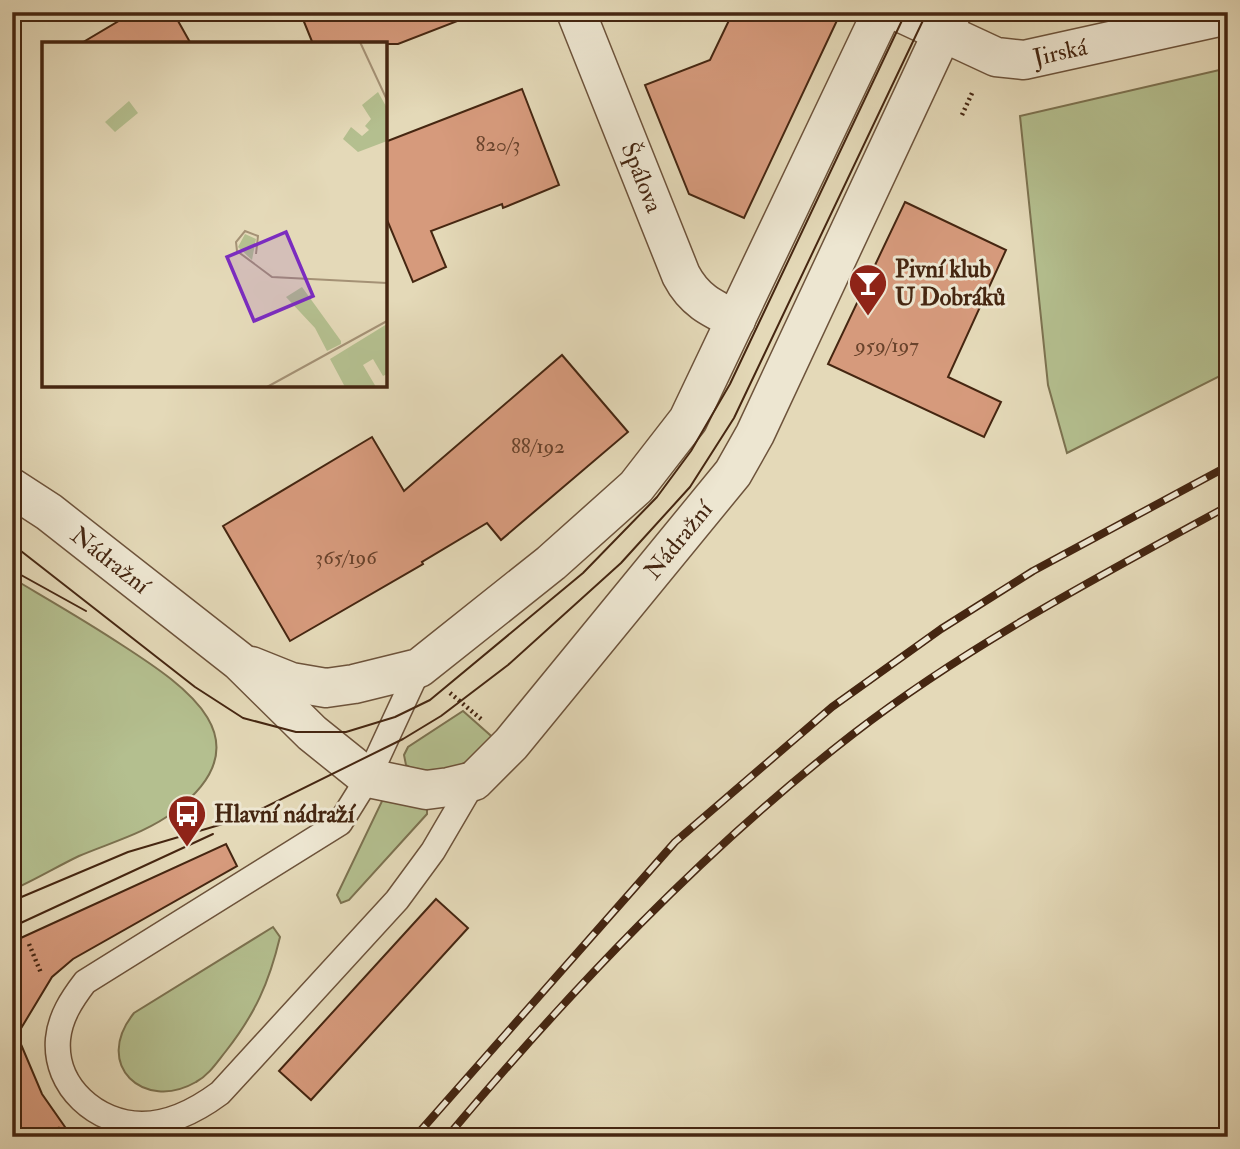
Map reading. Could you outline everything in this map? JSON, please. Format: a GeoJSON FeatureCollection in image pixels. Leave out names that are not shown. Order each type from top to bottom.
{"type":"FeatureCollection","features":[{"type":"Feature","properties":{"kind":"street","name":"Špálova"},"geometry":{"type":"LineString","coordinates":[[576,12],[681,275],[702,303],[736,320]]}},
{"type":"Feature","properties":{"kind":"street","name":"Nádražní"},"geometry":{"type":"LineString","coordinates":[[239,662],[291,682],[326,688],[354,684],[419,667],[540,572],[636,487],[688,420],[882,12]]}},
{"type":"Feature","properties":{"kind":"street","name":"Jirská"},"geometry":{"type":"LineString","coordinates":[[900,12],[947,23],[996,57],[1024,60],[1228,15]]}},
{"type":"Feature","properties":{"kind":"street","name":"Nádražní"},"geometry":{"type":"LineString","coordinates":[[12,488],[49,512],[239,662],[312,733],[368,778],[426,790],[474,781],[511,744],[733,473],[761,421],[947,23]]}},
{"type":"Feature","properties":{"kind":"lane"},"geometry":{"type":"LineString","coordinates":[[419,667],[351,810],[327,833],[85,982],[72,999],[58,1040],[66,1081],[76,1095],[108,1118],[143,1124],[167,1121],[186,1114],[220,1093],[397,900],[433,851],[474,781]]}},
{"type":"Feature","properties":{"kind":"path"},"geometry":{"type":"LineString","coordinates":[[419,667],[511,744]]}},
{"type":"Feature","properties":{"kind":"path"},"geometry":{"type":"LineString","coordinates":[[29,944],[41,973]]}},
{"type":"Feature","properties":{"kind":"path"},"geometry":{"type":"LineString","coordinates":[[55,1137],[60,1127]]}},
{"type":"Feature","properties":{"kind":"green space"},"geometry":{"type":"Polygon","coordinates":[[[1228,68],[1228,372],[1067,453],[1048,385],[1020,116],[1228,68]]]}},
{"type":"Feature","properties":{"kind":"green space"},"geometry":{"type":"Polygon","coordinates":[[[12,578],[108,636],[171,679],[192,698],[207,718],[216,739],[215,761],[202,785],[175,811],[141,831],[79,856],[12,890],[12,578]]]}},
{"type":"Feature","properties":{"kind":"green space"},"geometry":{"type":"Polygon","coordinates":[[[463,711],[498,742],[478,756],[442,771],[418,770],[406,765],[404,755],[408,747],[463,711]]]}},
{"type":"Feature","properties":{"kind":"green space"},"geometry":{"type":"Polygon","coordinates":[[[383,799],[427,807],[427,814],[349,900],[341,903],[337,895],[383,799]]]}},
{"type":"Feature","properties":{"kind":"green space"},"geometry":{"type":"Polygon","coordinates":[[[273,927],[280,937],[260,997],[236,1037],[209,1072],[196,1082],[177,1090],[158,1091],[142,1087],[130,1078],[121,1066],[119,1050],[122,1032],[134,1013],[273,927]]]}},
{"type":"Feature","properties":{"kind":"building"},"geometry":{"type":"Polygon","coordinates":[[[134,12],[173,12],[190,42],[83,42],[134,12]]]}},
{"type":"Feature","properties":{"kind":"building"},"geometry":{"type":"Polygon","coordinates":[[[300,12],[472,12],[473,15],[398,44],[312,42],[300,12]]]}},
{"type":"Feature","properties":{"kind":"building"},"geometry":{"type":"Polygon","coordinates":[[[733,12],[841,12],[744,218],[689,194],[645,85],[710,60],[733,12]]]}},
{"type":"Feature","properties":{"kind":"building"},"geometry":{"type":"Polygon","coordinates":[[[522,89],[559,185],[503,208],[502,204],[431,231],[446,267],[413,282],[387,220],[387,141],[522,89]]]}},
{"type":"Feature","properties":{"kind":"building"},"geometry":{"type":"Polygon","coordinates":[[[905,202],[1006,250],[948,377],[1001,402],[984,437],[828,364],[905,202]]]}},
{"type":"Feature","properties":{"kind":"building"},"geometry":{"type":"Polygon","coordinates":[[[562,355],[628,432],[501,540],[487,523],[422,562],[423,564],[290,641],[223,526],[372,437],[404,491],[562,355]]]}},
{"type":"Feature","properties":{"kind":"building"},"geometry":{"type":"Polygon","coordinates":[[[226,844],[237,866],[73,959],[52,977],[17,1035],[42,1094],[72,1137],[12,1137],[12,942],[226,844]]]}},
{"type":"Feature","properties":{"kind":"building"},"geometry":{"type":"Polygon","coordinates":[[[436,899],[468,928],[311,1100],[279,1071],[436,899]]]}},
{"type":"Feature","properties":{"kind":"tram line"},"geometry":{"type":"LineString","coordinates":[[12,544],[195,687],[243,718],[296,732],[346,732],[395,717],[430,700],[583,573],[657,497],[691,451],[730,384],[906,12]]}},
{"type":"Feature","properties":{"kind":"tram line"},"geometry":{"type":"LineString","coordinates":[[12,901],[128,852],[243,818],[403,739],[441,716],[508,665],[621,563],[690,487],[734,418],[927,12]]}},
{"type":"Feature","properties":{"kind":"tram line"},"geometry":{"type":"LineString","coordinates":[[12,570],[86,611]]}},
{"type":"Feature","properties":{"kind":"tram line"},"geometry":{"type":"LineString","coordinates":[[12,927],[213,834]]}},
{"type":"Feature","properties":{"kind":"railway"},"geometry":{"type":"LineString","coordinates":[[415,1137],[675,842],[832,707],[941,629],[1033,571],[1228,466]]}},
{"type":"Feature","properties":{"kind":"railway"},"geometry":{"type":"LineString","coordinates":[[447,1137],[590,976],[691,874],[797,779],[897,702],[988,641],[1083,585],[1228,506]]}},
{"type":"Feature","properties":{"kind":"place","name":"Pivní klub U Dobráků"},"geometry":{"type":"Point","coordinates":[868,317]}},
{"type":"Feature","properties":{"kind":"place","name":"Hlavní nádraží"},"geometry":{"type":"Point","coordinates":[187,848]}}]}
